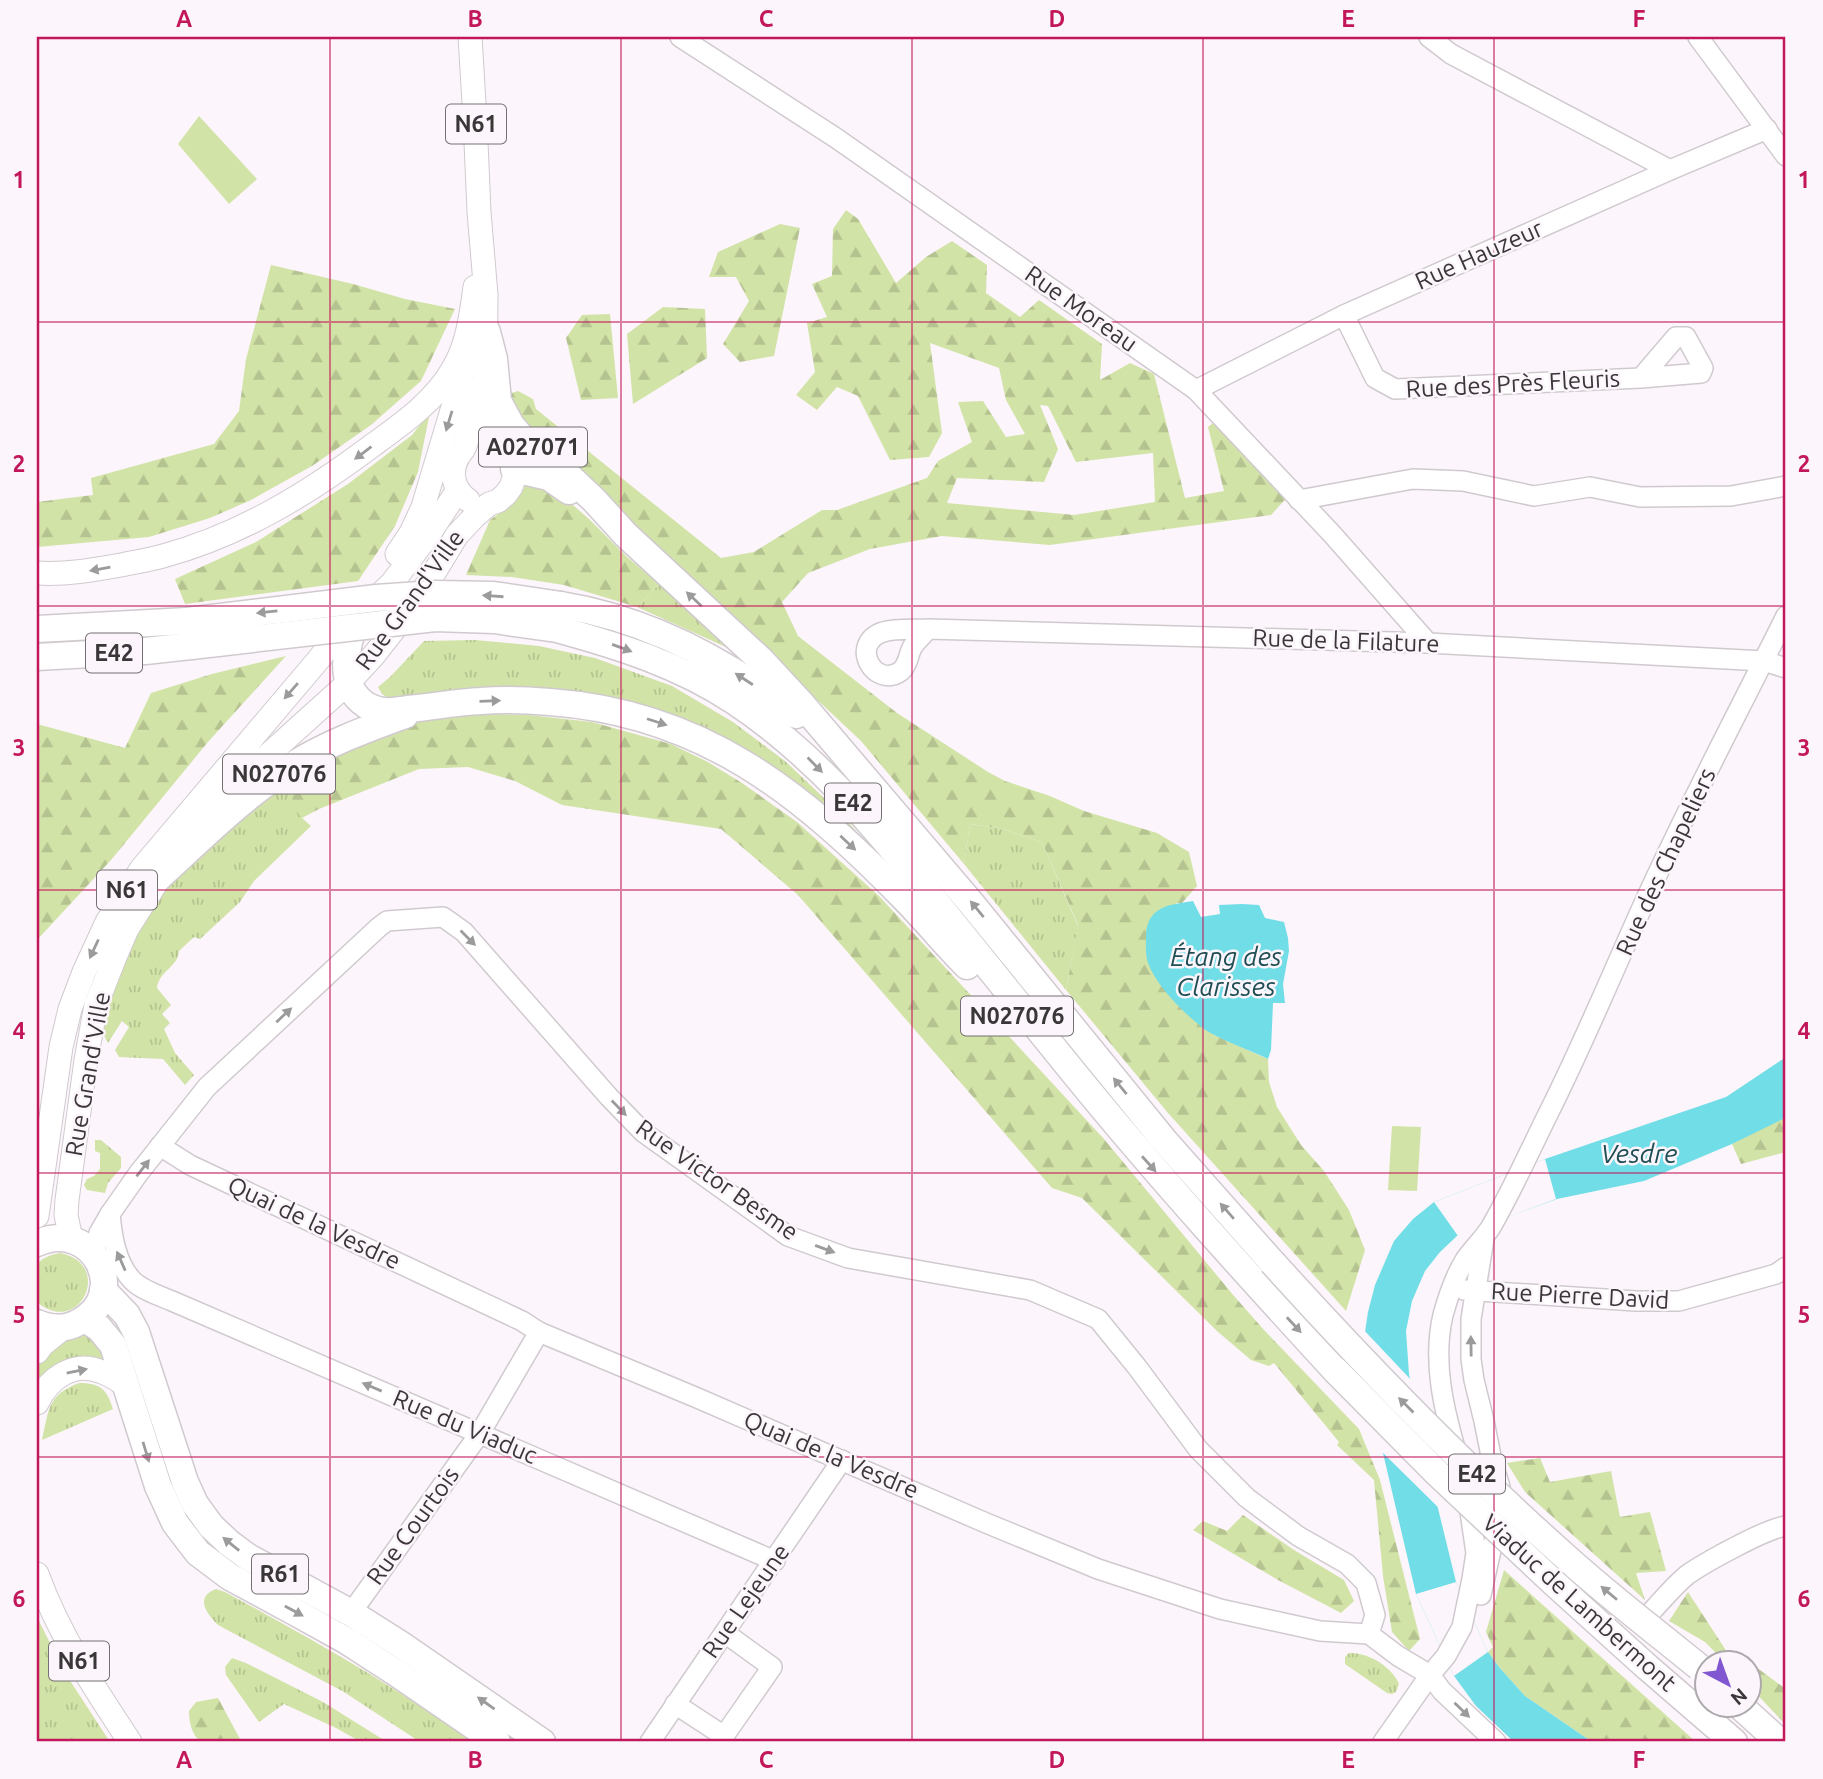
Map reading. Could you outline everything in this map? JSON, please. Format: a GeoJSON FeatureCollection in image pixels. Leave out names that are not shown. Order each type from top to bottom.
{"type":"FeatureCollection","features":[{"type":"Feature","properties":{"kind":"highway","name":"A027071"},"geometry":{"type":"LineString","coordinates":[[481,332],[494,359],[499,401],[511,425],[522,438],[558,466],[594,500],[626,535]]}},
{"type":"Feature","properties":{"kind":"highway","name":"A027071"},"geometry":{"type":"LineString","coordinates":[[514,469],[556,481],[626,535]]}},
{"type":"Feature","properties":{"kind":"highway"},"geometry":{"type":"LineString","coordinates":[[626,535],[762,661],[839,749]]}},
{"type":"Feature","properties":{"kind":"highway","name":"E42"},"geometry":{"type":"LineString","coordinates":[[37,657],[145,651],[189,633],[376,598],[435,594],[494,595],[559,617],[616,645],[672,667],[733,701],[808,758],[854,804],[899,856],[1075,1074]]}},
{"type":"Feature","properties":{"kind":"highway","name":"E42"},"geometry":{"type":"LineString","coordinates":[[559,617],[591,610],[628,621],[681,643],[729,669],[781,704],[839,749]]}},
{"type":"Feature","properties":{"kind":"highway"},"geometry":{"type":"LineString","coordinates":[[357,618],[346,654],[349,682],[356,696],[368,706],[385,711],[423,708]]}},
{"type":"Feature","properties":{"kind":"highway","name":"E42"},"geometry":{"type":"LineString","coordinates":[[39,629],[189,633]]}},
{"type":"Feature","properties":{"kind":"highway","name":"N027076"},"geometry":{"type":"LineString","coordinates":[[158,878],[250,796],[294,764],[363,730],[423,708],[471,702],[510,700],[591,706],[666,725],[734,758],[785,790],[863,858],[905,899],[959,958],[1075,1074]]}},
{"type":"Feature","properties":{"kind":"highway","name":"Viaduc de Lambermont"},"geometry":{"type":"LineString","coordinates":[[839,749],[971,903],[1163,1139],[1341,1339],[1446,1445],[1569,1560],[1694,1664]]}},
{"type":"Feature","properties":{"kind":"highway","name":"Viaduc de Lambermont"},"geometry":{"type":"LineString","coordinates":[[1075,1074],[1139,1153],[1335,1370],[1438,1474],[1554,1583],[1734,1742]]}},
{"type":"Feature","properties":{"kind":"highway"},"geometry":{"type":"LineString","coordinates":[[37,1243],[47,1238],[71,1239],[94,1254],[103,1272],[103,1290],[96,1308],[74,1324],[46,1326],[37,1323]]}},
{"type":"Feature","properties":{"kind":"highway","name":"R61"},"geometry":{"type":"LineString","coordinates":[[103,1290],[127,1315],[136,1332],[185,1482],[211,1527],[248,1557],[351,1613],[542,1742]]}},
{"type":"Feature","properties":{"kind":"highway","name":"R61"},"geometry":{"type":"LineString","coordinates":[[74,1324],[100,1328],[113,1345],[160,1493],[175,1523],[198,1553],[230,1577],[347,1641],[496,1742]]}},
{"type":"Feature","properties":{"kind":"highway"},"geometry":{"type":"LineString","coordinates":[[1756,1720],[1780,1742]]}},
{"type":"Feature","properties":{"kind":"main road","name":"Rue Grand'Ville"},"geometry":{"type":"LineString","coordinates":[[470,37],[486,295],[481,332],[472,414],[464,449],[454,467],[453,479],[464,497],[480,504],[489,504],[498,501],[511,487],[514,469],[509,456],[491,431],[485,415],[481,332],[476,274],[479,212]]}},
{"type":"Feature","properties":{"kind":"main road"},"geometry":{"type":"LineString","coordinates":[[37,573],[93,570],[162,556],[233,531],[317,486],[390,433],[438,390],[453,369],[464,345],[476,274]]}},
{"type":"Feature","properties":{"kind":"main road"},"geometry":{"type":"LineString","coordinates":[[334,638],[411,533],[481,332]]}},
{"type":"Feature","properties":{"kind":"main road"},"geometry":{"type":"LineString","coordinates":[[464,449],[477,443],[488,442],[501,446]]}},
{"type":"Feature","properties":{"kind":"main road","name":"Rue Grand'Ville"},"geometry":{"type":"LineString","coordinates":[[37,1216],[61,1047],[70,1009],[83,972],[107,922],[142,868],[334,638],[392,583],[458,490]]}},
{"type":"Feature","properties":{"kind":"main road","name":"Rue Grand'Ville"},"geometry":{"type":"LineString","coordinates":[[71,1239],[66,1215],[67,1200],[86,1060],[96,1005],[127,929],[180,845],[210,811],[349,682],[374,655],[423,590],[457,535],[489,504]]}},
{"type":"Feature","properties":{"kind":"main road"},"geometry":{"type":"LineString","coordinates":[[37,1352],[42,1345],[74,1324]]}},
{"type":"Feature","properties":{"kind":"main road"},"geometry":{"type":"LineString","coordinates":[[37,1403],[48,1384],[75,1369],[89,1368],[104,1372],[127,1386]]}},
{"type":"Feature","properties":{"kind":"main road","name":"N61"},"geometry":{"type":"LineString","coordinates":[[37,1574],[74,1653],[131,1742]]}},
{"type":"Feature","properties":{"kind":"street","name":"Rue Moreau"},"geometry":{"type":"LineString","coordinates":[[680,37],[836,138],[1196,390],[1428,643]]}},
{"type":"Feature","properties":{"kind":"street"},"geometry":{"type":"LineString","coordinates":[[1429,37],[1451,54],[1670,170]]}},
{"type":"Feature","properties":{"kind":"street"},"geometry":{"type":"LineString","coordinates":[[1698,37],[1786,156]]}},
{"type":"Feature","properties":{"kind":"street","name":"Rue Hauzeur"},"geometry":{"type":"LineString","coordinates":[[1196,390],[1344,315],[1767,129]]}},
{"type":"Feature","properties":{"kind":"street","name":"Rue des Près Fleuris"},"geometry":{"type":"LineString","coordinates":[[1344,315],[1375,378],[1395,389],[1641,378]]}},
{"type":"Feature","properties":{"kind":"street"},"geometry":{"type":"LineString","coordinates":[[1299,500],[1413,479],[1463,481],[1534,496],[1590,487],[1640,497],[1731,496],[1786,486]]}},
{"type":"Feature","properties":{"kind":"street","name":"Rue des Chapeliers"},"geometry":{"type":"LineString","coordinates":[[1489,1230],[1587,1034],[1646,900],[1786,616]]}},
{"type":"Feature","properties":{"kind":"street","name":"Rue de la Filature"},"geometry":{"type":"LineString","coordinates":[[928,629],[1428,643],[1764,661],[1786,668]]}},
{"type":"Feature","properties":{"kind":"street","name":"Rue Victor Besme"},"geometry":{"type":"LineString","coordinates":[[94,1254],[99,1233],[110,1214],[207,1087],[387,920],[443,917],[464,932],[643,1132],[788,1236],[848,1258],[1030,1290],[1098,1319],[1198,1450],[1247,1499],[1298,1536],[1347,1564],[1366,1583],[1375,1615],[1369,1633]]}},
{"type":"Feature","properties":{"kind":"street","name":"Quai de la Vesdre"},"geometry":{"type":"LineString","coordinates":[[160,1146],[190,1165],[522,1321],[539,1332],[1098,1569],[1199,1603],[1320,1631],[1369,1633]]}},
{"type":"Feature","properties":{"kind":"street","name":"Rue du Viaduc"},"geometry":{"type":"LineString","coordinates":[[110,1214],[119,1259],[134,1283],[775,1560]]}},
{"type":"Feature","properties":{"kind":"street"},"geometry":{"type":"LineString","coordinates":[[1467,1617],[1476,1553],[1470,1505],[1446,1417],[1439,1344],[1443,1315],[1452,1288],[1465,1261],[1489,1230]]}},
{"type":"Feature","properties":{"kind":"street"},"geometry":{"type":"LineString","coordinates":[[1383,1742],[1446,1656],[1484,1588],[1492,1546],[1503,1521],[1500,1487],[1471,1359],[1471,1319],[1489,1230]]}},
{"type":"Feature","properties":{"kind":"street","name":"Rue Pierre David"},"geometry":{"type":"LineString","coordinates":[[1452,1288],[1476,1292],[1679,1301],[1776,1274],[1786,1267]]}},
{"type":"Feature","properties":{"kind":"street"},"geometry":{"type":"LineString","coordinates":[[127,1315],[156,1294]]}},
{"type":"Feature","properties":{"kind":"street","name":"Rue Courtois"},"geometry":{"type":"LineString","coordinates":[[351,1613],[480,1433],[539,1332]]}},
{"type":"Feature","properties":{"kind":"street","name":"Rue Lejeune"},"geometry":{"type":"LineString","coordinates":[[650,1742],[842,1460]]}},
{"type":"Feature","properties":{"kind":"street"},"geometry":{"type":"LineString","coordinates":[[1651,1611],[1688,1575],[1751,1540],[1786,1526]]}},
{"type":"Feature","properties":{"kind":"street"},"geometry":{"type":"LineString","coordinates":[[675,1704],[724,1736],[772,1667],[725,1633]]}},
{"type":"Feature","properties":{"kind":"street"},"geometry":{"type":"LineString","coordinates":[[1369,1633],[1398,1656],[1430,1675],[1442,1691],[1496,1742]]}},
{"type":"Feature","properties":{"kind":"green space"},"geometry":{"type":"Polygon","coordinates":[[[199,116],[257,179],[229,204],[178,144],[199,116]]]}},
{"type":"Feature","properties":{"kind":"green space"},"geometry":{"type":"Polygon","coordinates":[[[846,210],[858,219],[896,283],[926,257],[952,241],[987,265],[986,293],[1020,317],[1039,300],[1102,344],[1100,380],[1130,363],[1154,374],[1185,498],[1224,491],[1208,427],[1221,417],[1292,492],[1271,515],[1050,545],[942,536],[870,549],[808,573],[782,602],[798,636],[897,713],[988,772],[1084,811],[1157,833],[1189,852],[1197,886],[1182,903],[1176,903],[1214,1035],[1268,1059],[1269,1082],[1277,1107],[1301,1145],[1324,1171],[1349,1210],[1365,1250],[1346,1311],[1168,1113],[1066,990],[1078,925],[1042,842],[999,828],[970,824],[964,864],[861,741],[512,413],[509,394],[518,391],[533,399],[536,409],[721,558],[754,552],[822,510],[837,510],[927,478],[938,461],[972,442],[958,402],[983,401],[1006,437],[1025,434],[1006,400],[999,368],[930,343],[942,433],[929,457],[890,460],[858,396],[837,387],[817,410],[796,395],[815,372],[807,323],[827,317],[812,284],[832,276],[833,229],[846,210]],[[1040,405],[1058,449],[1044,482],[957,478],[947,503],[1074,515],[1155,502],[1153,453],[1076,462],[1048,406],[1040,405]]]}},
{"type":"Feature","properties":{"kind":"green space"},"geometry":{"type":"Polygon","coordinates":[[[780,224],[800,228],[774,356],[740,362],[723,344],[749,301],[736,277],[709,277],[718,252],[780,224]]]}},
{"type":"Feature","properties":{"kind":"green space"},"geometry":{"type":"Polygon","coordinates":[[[271,265],[455,309],[421,381],[371,425],[312,466],[251,500],[210,518],[149,537],[37,547],[37,502],[93,495],[91,478],[214,444],[239,411],[246,359],[271,265]]]}},
{"type":"Feature","properties":{"kind":"green space"},"geometry":{"type":"Polygon","coordinates":[[[663,307],[705,309],[707,358],[633,404],[627,334],[663,307]]]}},
{"type":"Feature","properties":{"kind":"green space"},"geometry":{"type":"Polygon","coordinates":[[[610,314],[618,398],[581,400],[566,338],[582,315],[610,314]]]}},
{"type":"Feature","properties":{"kind":"green space"},"geometry":{"type":"Polygon","coordinates":[[[430,412],[418,472],[395,526],[358,581],[185,604],[175,579],[256,542],[348,484],[412,435],[430,412]]]}},
{"type":"Feature","properties":{"kind":"green space"},"geometry":{"type":"Polygon","coordinates":[[[527,483],[558,492],[659,584],[637,607],[564,585],[512,577],[466,575],[490,520],[516,501],[527,483]]]}},
{"type":"Feature","properties":{"kind":"green space"},"geometry":{"type":"Polygon","coordinates":[[[659,584],[697,618],[728,648],[637,607],[659,584]]]}},
{"type":"Feature","properties":{"kind":"green space"},"geometry":{"type":"Polygon","coordinates":[[[475,640],[539,646],[595,658],[672,686],[733,722],[785,761],[845,818],[890,872],[683,722],[394,702],[382,694],[378,687],[424,641],[475,640]]]}},
{"type":"Feature","properties":{"kind":"green space"},"geometry":{"type":"Polygon","coordinates":[[[286,656],[208,742],[111,860],[37,940],[37,724],[125,748],[151,693],[212,674],[286,656]]]}},
{"type":"Feature","properties":{"kind":"green space"},"geometry":{"type":"Polygon","coordinates":[[[482,714],[529,715],[592,722],[671,744],[742,783],[797,822],[879,896],[1104,1139],[1234,1296],[1359,1429],[1380,1480],[1420,1639],[1409,1651],[1392,1632],[1383,1576],[1374,1480],[1337,1445],[1339,1442],[1274,1363],[1269,1366],[1251,1360],[1217,1331],[1082,1198],[1052,1188],[798,895],[721,829],[562,805],[515,781],[468,767],[419,769],[302,818],[293,807],[290,775],[399,726],[482,714]]]}},
{"type":"Feature","properties":{"kind":"green space"},"geometry":{"type":"Polygon","coordinates":[[[290,775],[302,818],[311,826],[254,881],[240,902],[200,939],[194,937],[179,951],[175,961],[158,982],[157,988],[171,1005],[162,1014],[170,1023],[164,1029],[175,1053],[194,1075],[185,1085],[163,1059],[119,1057],[115,1050],[129,1027],[122,1021],[108,1043],[102,1032],[120,969],[146,918],[179,872],[290,775]]]}},
{"type":"Feature","properties":{"kind":"green space"},"geometry":{"type":"Polygon","coordinates":[[[970,824],[999,828],[1042,842],[1078,926],[1066,990],[964,864],[970,824]]]}},
{"type":"Feature","properties":{"kind":"green space"},"geometry":{"type":"Polygon","coordinates":[[[1786,1116],[1786,1152],[1741,1164],[1732,1144],[1786,1116]]]}},
{"type":"Feature","properties":{"kind":"green space"},"geometry":{"type":"Polygon","coordinates":[[[1392,1126],[1421,1127],[1417,1191],[1388,1190],[1392,1126]]]}},
{"type":"Feature","properties":{"kind":"green space"},"geometry":{"type":"Polygon","coordinates":[[[95,1140],[101,1140],[121,1157],[121,1168],[108,1183],[105,1193],[87,1190],[84,1185],[87,1179],[100,1169],[100,1153],[95,1151],[95,1140]]]}},
{"type":"Feature","properties":{"kind":"green space"},"geometry":{"type":"Polygon","coordinates":[[[60,1253],[77,1260],[86,1270],[88,1283],[85,1295],[77,1305],[66,1311],[52,1311],[37,1302],[37,1264],[60,1253]]]}},
{"type":"Feature","properties":{"kind":"green space"},"geometry":{"type":"Polygon","coordinates":[[[76,1334],[94,1339],[104,1352],[108,1365],[37,1376],[41,1360],[49,1349],[76,1334]]]}},
{"type":"Feature","properties":{"kind":"green space"},"geometry":{"type":"Polygon","coordinates":[[[79,1383],[102,1388],[113,1409],[42,1440],[48,1412],[55,1398],[79,1383]]]}},
{"type":"Feature","properties":{"kind":"green space"},"geometry":{"type":"Polygon","coordinates":[[[1540,1458],[1550,1482],[1611,1471],[1620,1517],[1650,1512],[1666,1571],[1636,1573],[1645,1600],[1525,1492],[1507,1463],[1540,1458]]]}},
{"type":"Feature","properties":{"kind":"green space"},"geometry":{"type":"Polygon","coordinates":[[[1243,1515],[1344,1580],[1354,1601],[1341,1613],[1193,1530],[1203,1521],[1227,1531],[1243,1515]]]}},
{"type":"Feature","properties":{"kind":"green space"},"geometry":{"type":"Polygon","coordinates":[[[1504,1570],[1696,1742],[1592,1742],[1525,1696],[1488,1652],[1493,1647],[1486,1632],[1504,1570]]]}},
{"type":"Feature","properties":{"kind":"green space"},"geometry":{"type":"Polygon","coordinates":[[[216,1589],[257,1609],[351,1663],[472,1742],[420,1742],[344,1692],[218,1625],[207,1611],[204,1601],[209,1592],[216,1589]]]}},
{"type":"Feature","properties":{"kind":"green space"},"geometry":{"type":"Polygon","coordinates":[[[1688,1592],[1726,1650],[1713,1650],[1705,1642],[1669,1621],[1688,1592]]]}},
{"type":"Feature","properties":{"kind":"green space"},"geometry":{"type":"Polygon","coordinates":[[[37,1617],[65,1673],[110,1742],[37,1742],[37,1617]]]}},
{"type":"Feature","properties":{"kind":"green space"},"geometry":{"type":"Polygon","coordinates":[[[1349,1653],[1364,1655],[1385,1666],[1399,1684],[1396,1692],[1387,1693],[1345,1664],[1345,1657],[1349,1653]]]}},
{"type":"Feature","properties":{"kind":"green space"},"geometry":{"type":"Polygon","coordinates":[[[232,1658],[323,1702],[387,1742],[361,1742],[284,1704],[259,1722],[226,1675],[225,1667],[232,1658]]]}},
{"type":"Feature","properties":{"kind":"green space"},"geometry":{"type":"Polygon","coordinates":[[[1764,1673],[1786,1689],[1786,1725],[1764,1702],[1764,1673]]]}},
{"type":"Feature","properties":{"kind":"green space"},"geometry":{"type":"Polygon","coordinates":[[[218,1698],[242,1742],[201,1742],[193,1732],[189,1711],[196,1702],[218,1698]]]}},
{"type":"Feature","properties":{"kind":"water","name":"Étang des Clarisses"},"geometry":{"type":"Polygon","coordinates":[[[1193,901],[1201,917],[1220,914],[1219,905],[1259,905],[1265,918],[1284,922],[1289,951],[1283,984],[1285,1003],[1273,1003],[1271,1050],[1268,1059],[1204,1029],[1172,999],[1152,972],[1146,949],[1146,932],[1150,919],[1165,907],[1193,901]]]}},
{"type":"Feature","properties":{"kind":"water","name":"Vesdre"},"geometry":{"type":"Polygon","coordinates":[[[1786,1057],[1785,1118],[1732,1144],[1644,1181],[1557,1199],[1458,1235],[1425,1271],[1412,1301],[1406,1331],[1409,1374],[1456,1582],[1488,1652],[1499,1667],[1525,1696],[1592,1742],[1514,1742],[1476,1706],[1454,1676],[1416,1594],[1361,1359],[1375,1285],[1394,1241],[1413,1219],[1434,1202],[1545,1159],[1726,1097],[1786,1057]]]}},
{"type":"Feature","properties":{"kind":"pier"},"geometry":{"type":"Polygon","coordinates":[[[1545,1159],[1556,1199],[1458,1236],[1434,1202],[1545,1159]]]}},
{"type":"Feature","properties":{"kind":"pier"},"geometry":{"type":"Polygon","coordinates":[[[1362,1328],[1414,1383],[1443,1512],[1379,1449],[1358,1360],[1362,1328]]]}},
{"type":"Feature","properties":{"kind":"pier"},"geometry":{"type":"Polygon","coordinates":[[[1456,1582],[1488,1652],[1454,1676],[1416,1594],[1456,1582]]]}}]}
